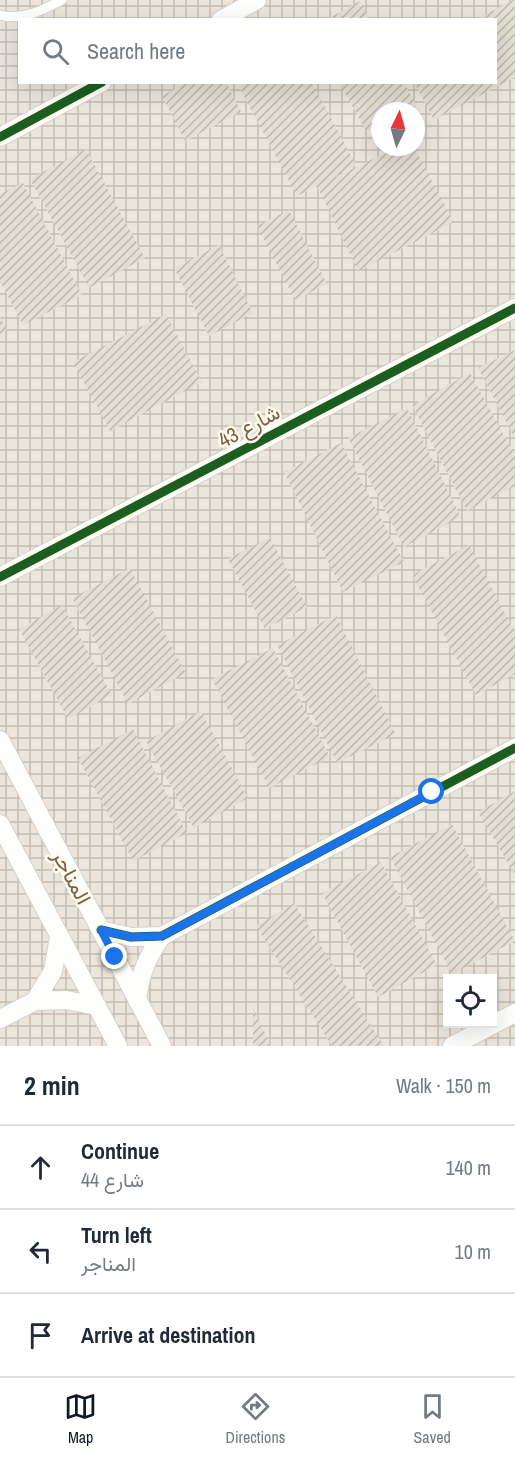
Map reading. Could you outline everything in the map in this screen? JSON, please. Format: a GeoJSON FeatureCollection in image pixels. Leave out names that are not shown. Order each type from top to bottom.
{"type":"FeatureCollection","features":[{"type":"Feature","properties":{"kind":"street"},"geometry":{"type":"LineString","coordinates":[[225,18],[257,0]]}},
{"type":"Feature","properties":{"kind":"street"},"geometry":{"type":"LineString","coordinates":[[0,137],[98,84]]}},
{"type":"Feature","properties":{"kind":"street","name":"شارع 43"},"geometry":{"type":"LineString","coordinates":[[0,577],[515,308]]}},
{"type":"Feature","properties":{"kind":"street","name":"المناجر"},"geometry":{"type":"LineString","coordinates":[[0,740],[162,1046]]}},
{"type":"Feature","properties":{"kind":"street"},"geometry":{"type":"LineString","coordinates":[[101,930],[131,937],[162,936],[515,748]]}},
{"type":"Feature","properties":{"kind":"street","name":"المناجر"},"geometry":{"type":"LineString","coordinates":[[0,824],[118,1046]]}},
{"type":"Feature","properties":{"kind":"street"},"geometry":{"type":"LineString","coordinates":[[137,1000],[144,966],[162,936]]}},
{"type":"Feature","properties":{"kind":"street"},"geometry":{"type":"LineString","coordinates":[[35,1001],[52,971],[59,937]]}},
{"type":"Feature","properties":{"kind":"street"},"geometry":{"type":"LineString","coordinates":[[0,1019],[35,1001],[66,1000],[97,1006]]}},
{"type":"Feature","properties":{"kind":"street"},"geometry":{"type":"LineString","coordinates":[[452,1046],[515,1013]]}},
{"type":"Feature","properties":{"kind":"lane"},"geometry":{"type":"LineString","coordinates":[[0,15],[10,18],[40,12],[62,0]]}},
{"type":"Feature","properties":{"kind":"shaded area"},"geometry":{"type":"Polygon","coordinates":[[[0,0],[515,0],[515,1046],[0,1046],[0,0]]]}},
{"type":"Feature","properties":{"kind":"building"},"geometry":{"type":"Polygon","coordinates":[[[515,0],[515,77],[434,120],[415,84],[497,84],[497,18],[480,18],[515,0]]]}},
{"type":"Feature","properties":{"kind":"building"},"geometry":{"type":"Polygon","coordinates":[[[360,1],[369,18],[330,18],[360,1]]]}},
{"type":"Feature","properties":{"kind":"building"},"geometry":{"type":"Polygon","coordinates":[[[184,84],[227,84],[241,112],[185,141],[162,96],[184,84]]]}},
{"type":"Feature","properties":{"kind":"building"},"geometry":{"type":"Polygon","coordinates":[[[244,84],[313,84],[356,165],[333,178],[379,156],[419,156],[454,222],[358,271],[317,186],[297,196],[239,87],[244,84]]]}},
{"type":"Feature","properties":{"kind":"building"},"geometry":{"type":"Polygon","coordinates":[[[340,84],[405,84],[414,102],[371,102],[371,128],[366,131],[340,84]]]}},
{"type":"Feature","properties":{"kind":"building"},"geometry":{"type":"Polygon","coordinates":[[[86,149],[145,258],[89,288],[30,179],[86,149]]]}},
{"type":"Feature","properties":{"kind":"building"},"geometry":{"type":"Polygon","coordinates":[[[23,183],[82,295],[23,325],[0,281],[0,194],[23,183]]]}},
{"type":"Feature","properties":{"kind":"building"},"geometry":{"type":"Polygon","coordinates":[[[289,210],[327,284],[295,300],[257,226],[289,210]]]}},
{"type":"Feature","properties":{"kind":"building"},"geometry":{"type":"Polygon","coordinates":[[[219,245],[253,313],[209,336],[174,268],[219,245]]]}},
{"type":"Feature","properties":{"kind":"building"},"geometry":{"type":"Polygon","coordinates":[[[166,314],[202,382],[110,431],[73,362],[166,314]]]}},
{"type":"Feature","properties":{"kind":"building"},"geometry":{"type":"Polygon","coordinates":[[[0,317],[7,330],[0,334],[0,317]]]}},
{"type":"Feature","properties":{"kind":"building"},"geometry":{"type":"Polygon","coordinates":[[[515,350],[515,439],[478,368],[515,350]]]}},
{"type":"Feature","properties":{"kind":"building"},"geometry":{"type":"Polygon","coordinates":[[[470,373],[515,455],[515,486],[467,511],[412,405],[470,373]]]}},
{"type":"Feature","properties":{"kind":"building"},"geometry":{"type":"Polygon","coordinates":[[[407,408],[461,517],[404,547],[348,438],[407,408]]]}},
{"type":"Feature","properties":{"kind":"building"},"geometry":{"type":"Polygon","coordinates":[[[341,443],[404,562],[343,592],[284,472],[341,443]]]}},
{"type":"Feature","properties":{"kind":"building"},"geometry":{"type":"Polygon","coordinates":[[[270,537],[307,607],[265,629],[228,559],[270,537]]]}},
{"type":"Feature","properties":{"kind":"building"},"geometry":{"type":"Polygon","coordinates":[[[469,545],[515,632],[515,674],[476,695],[412,575],[469,545]]]}},
{"type":"Feature","properties":{"kind":"building"},"geometry":{"type":"Polygon","coordinates":[[[130,568],[186,673],[128,704],[72,598],[130,568]]]}},
{"type":"Feature","properties":{"kind":"building"},"geometry":{"type":"Polygon","coordinates":[[[62,605],[112,695],[68,719],[19,629],[62,605]]]}},
{"type":"Feature","properties":{"kind":"building"},"geometry":{"type":"Polygon","coordinates":[[[336,615],[396,734],[337,763],[277,645],[336,615]]]}},
{"type":"Feature","properties":{"kind":"building"},"geometry":{"type":"Polygon","coordinates":[[[273,648],[330,757],[269,788],[212,679],[273,648]]]}},
{"type":"Feature","properties":{"kind":"building"},"geometry":{"type":"Polygon","coordinates":[[[201,711],[248,798],[194,828],[146,741],[201,711]]]}},
{"type":"Feature","properties":{"kind":"building"},"geometry":{"type":"Polygon","coordinates":[[[133,729],[187,833],[133,861],[78,758],[133,729]]]}},
{"type":"Feature","properties":{"kind":"building"},"geometry":{"type":"Polygon","coordinates":[[[515,791],[515,875],[478,812],[515,791]]]}},
{"type":"Feature","properties":{"kind":"building"},"geometry":{"type":"Polygon","coordinates":[[[452,824],[515,941],[452,974],[390,857],[452,824]]]}},
{"type":"Feature","properties":{"kind":"building"},"geometry":{"type":"Polygon","coordinates":[[[381,862],[437,965],[378,997],[322,893],[381,862]]]}},
{"type":"Feature","properties":{"kind":"building"},"geometry":{"type":"Polygon","coordinates":[[[294,903],[384,1046],[332,1046],[256,926],[294,903]]]}},
{"type":"Feature","properties":{"kind":"building"},"geometry":{"type":"Polygon","coordinates":[[[253,1007],[271,1046],[253,1046],[253,1007]]]}},
{"type":"Feature","properties":{"kind":"cycle path"},"geometry":{"type":"LineString","coordinates":[[0,137],[98,84]]}},
{"type":"Feature","properties":{"kind":"cycle path"},"geometry":{"type":"LineString","coordinates":[[0,577],[515,308]]}},
{"type":"Feature","properties":{"kind":"cycle path"},"geometry":{"type":"LineString","coordinates":[[101,930],[131,937],[162,936],[515,748]]}},
{"type":"Feature","properties":{"kind":"route"},"geometry":{"type":"LineString","coordinates":[[115,957],[101,930],[131,937],[162,936],[432,792]]}}]}
